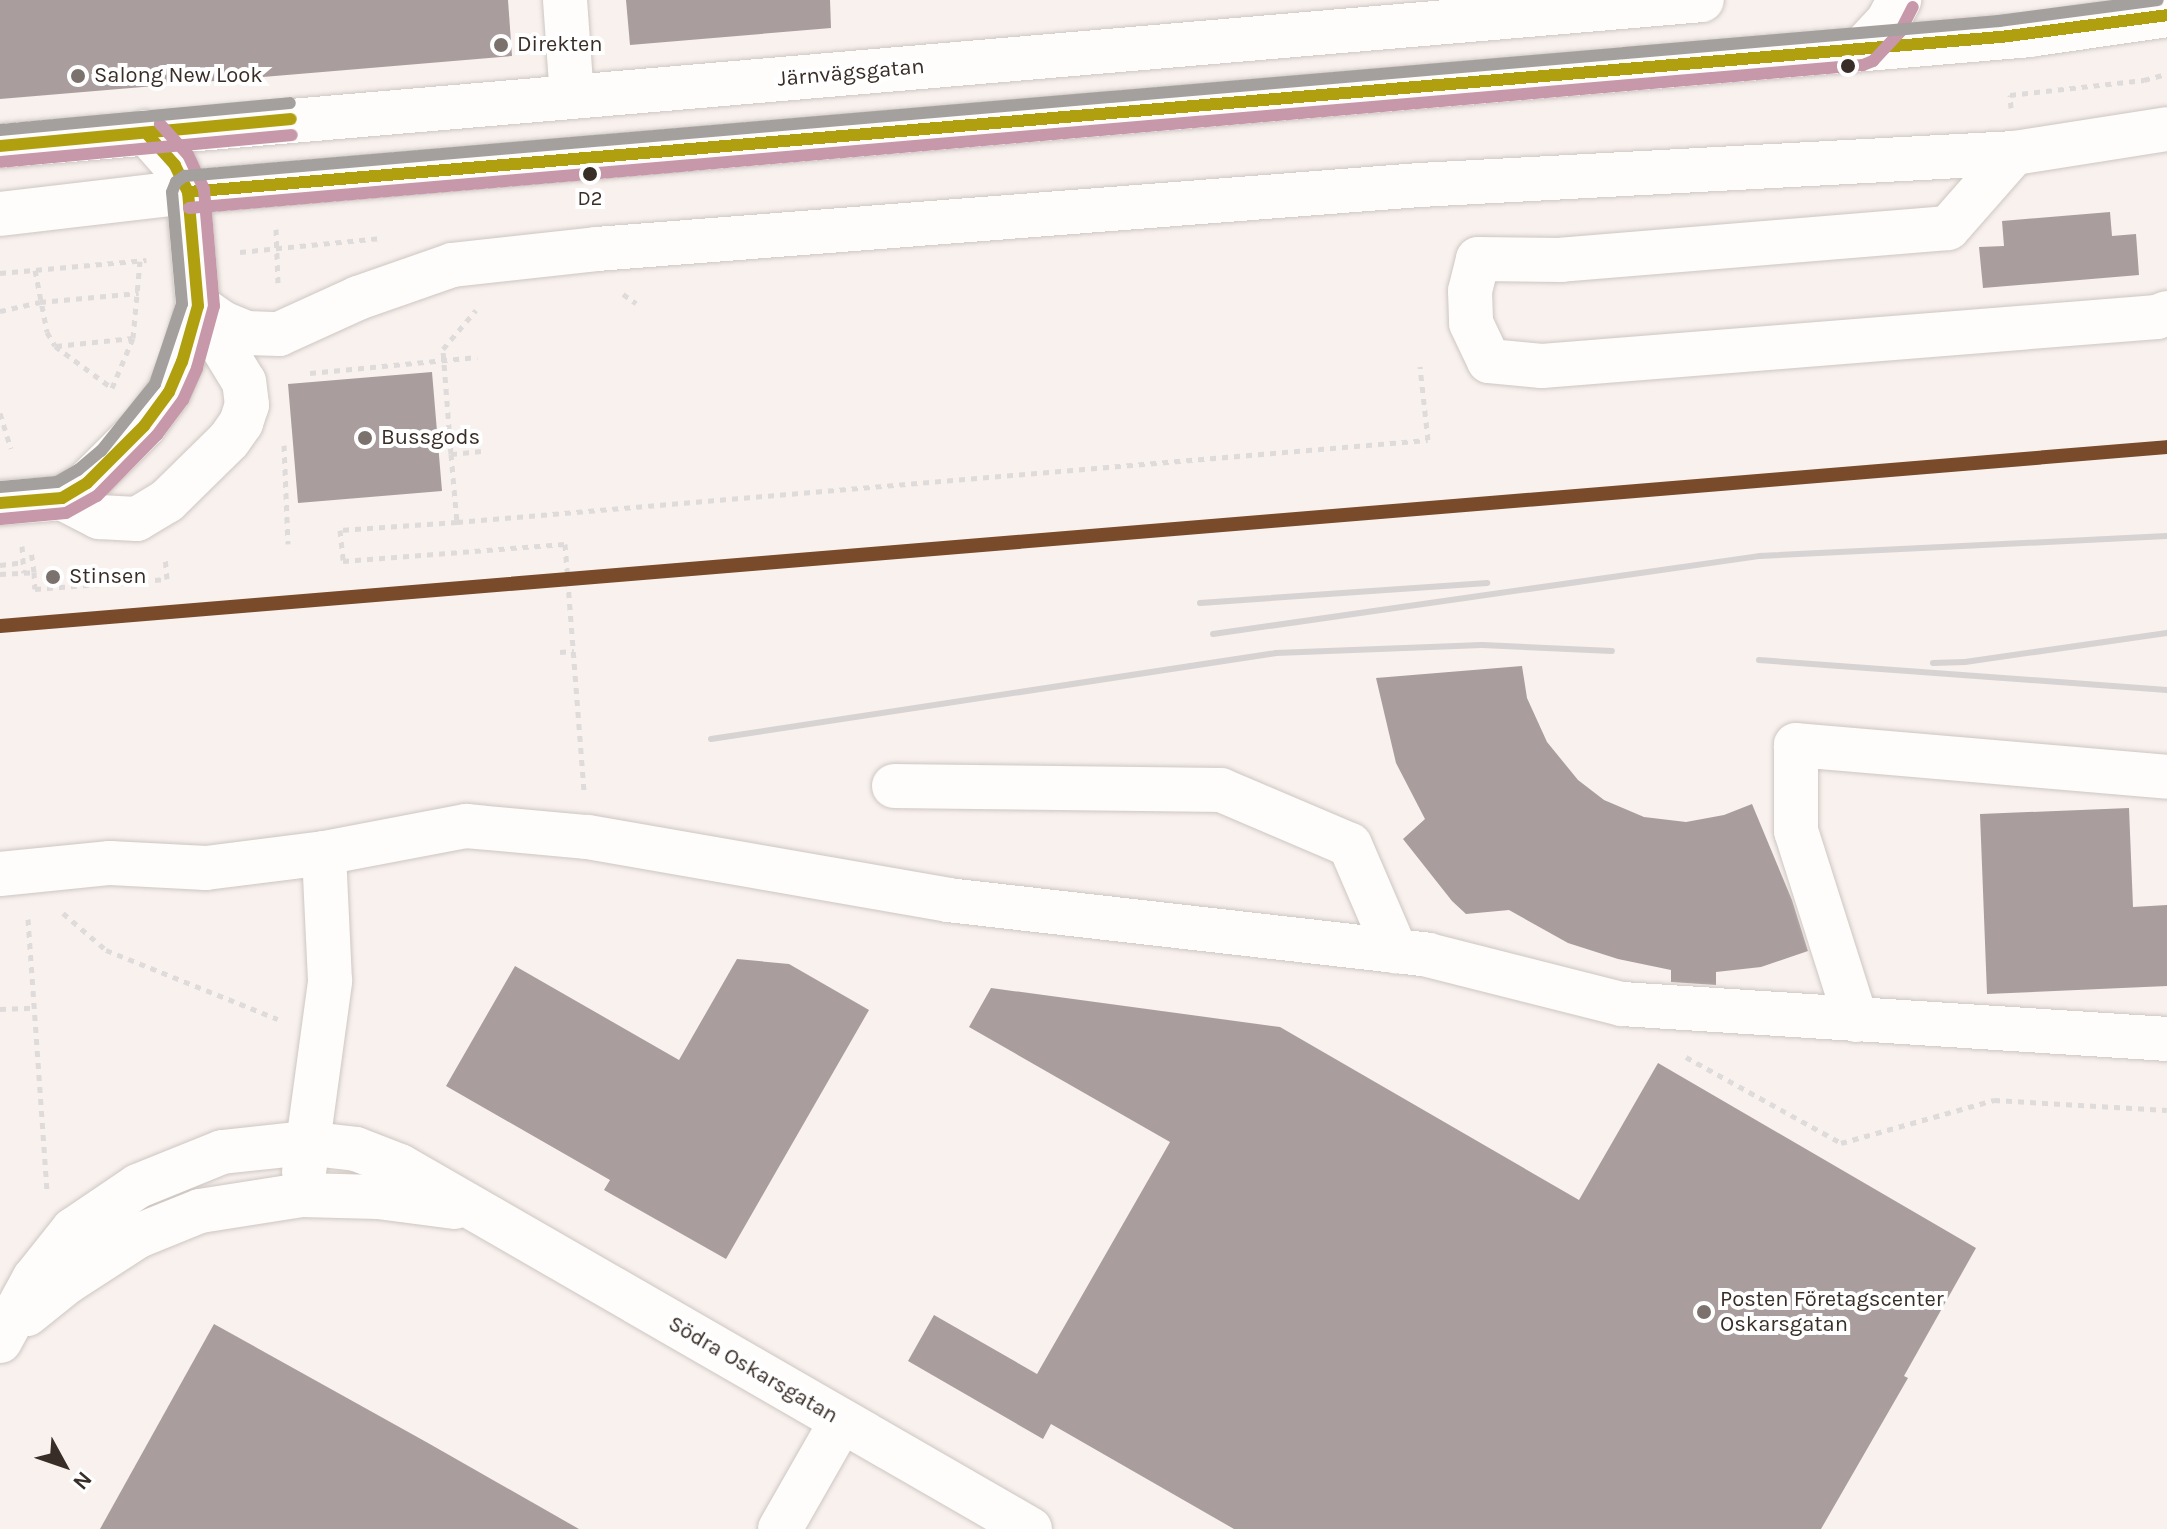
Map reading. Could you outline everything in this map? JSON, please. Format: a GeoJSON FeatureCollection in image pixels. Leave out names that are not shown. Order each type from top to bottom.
{"type":"FeatureCollection","features":[{"type":"Feature","properties":{"kind":"main road"},"geometry":{"type":"LineString","coordinates":[[565,0],[572,97]]}},
{"type":"Feature","properties":{"kind":"main road","name":"Järnvägsgatan"},"geometry":{"type":"LineString","coordinates":[[0,146],[1702,0]]}},
{"type":"Feature","properties":{"kind":"main road"},"geometry":{"type":"LineString","coordinates":[[1862,49],[1888,21],[1899,0]]}},
{"type":"Feature","properties":{"kind":"main road"},"geometry":{"type":"LineString","coordinates":[[0,214],[188,192],[2045,33],[2167,15]]}},
{"type":"Feature","properties":{"kind":"main road"},"geometry":{"type":"LineString","coordinates":[[198,306],[222,323],[247,333],[279,334],[358,298],[452,265],[597,249],[1420,185],[2014,153],[2167,129]]}},
{"type":"Feature","properties":{"kind":"main road"},"geometry":{"type":"LineString","coordinates":[[0,503],[62,498],[112,462],[169,392],[198,306],[188,192],[175,165],[146,132]]}},
{"type":"Feature","properties":{"kind":"main road"},"geometry":{"type":"LineString","coordinates":[[2014,153],[1948,228],[1561,260],[1478,259],[1470,291],[1471,323],[1489,361],[1542,366],[2157,317],[2167,313]]}},
{"type":"Feature","properties":{"kind":"main road"},"geometry":{"type":"LineString","coordinates":[[62,498],[99,517],[137,519],[167,501],[229,440],[241,423],[247,405],[244,382],[198,306]]}},
{"type":"Feature","properties":{"kind":"main road"},"geometry":{"type":"LineString","coordinates":[[1856,1020],[1796,831],[1796,745],[2167,777]]}},
{"type":"Feature","properties":{"kind":"main road"},"geometry":{"type":"LineString","coordinates":[[894,786],[1221,790],[1350,845],[1396,952]]}},
{"type":"Feature","properties":{"kind":"main road"},"geometry":{"type":"LineString","coordinates":[[0,874],[110,863],[206,868],[324,853],[466,826],[588,837],[948,900],[1428,955],[1622,1004],[2149,1038]]}},
{"type":"Feature","properties":{"kind":"main road"},"geometry":{"type":"LineString","coordinates":[[302,1195],[305,1143],[330,981],[324,853]]}},
{"type":"Feature","properties":{"kind":"main road","name":"Södra Oskarsgatan"},"geometry":{"type":"LineString","coordinates":[[3,1336],[34,1279],[73,1230],[138,1186],[222,1152],[305,1143],[356,1149],[381,1158],[476,1210],[1030,1529]]}},
{"type":"Feature","properties":{"kind":"main road","name":"Södra Oskarsgatan"},"geometry":{"type":"LineString","coordinates":[[3,1336],[67,1282],[138,1236],[200,1211],[302,1195],[378,1197],[476,1210]]}},
{"type":"Feature","properties":{"kind":"main road"},"geometry":{"type":"LineString","coordinates":[[780,1529],[841,1422]]}},
{"type":"Feature","properties":{"kind":"path"},"geometry":{"type":"LineString","coordinates":[[2010,95],[2144,80],[2167,74]]}},
{"type":"Feature","properties":{"kind":"path"},"geometry":{"type":"LineString","coordinates":[[278,249],[383,237]]}},
{"type":"Feature","properties":{"kind":"path"},"geometry":{"type":"LineString","coordinates":[[0,273],[35,270],[140,261],[133,338],[112,388],[55,346],[47,332],[35,270]]}},
{"type":"Feature","properties":{"kind":"path"},"geometry":{"type":"LineString","coordinates":[[614,288],[636,303]]}},
{"type":"Feature","properties":{"kind":"path"},"geometry":{"type":"LineString","coordinates":[[0,311],[40,302],[139,293]]}},
{"type":"Feature","properties":{"kind":"path"},"geometry":{"type":"LineString","coordinates":[[457,522],[443,349],[483,301]]}},
{"type":"Feature","properties":{"kind":"path"},"geometry":{"type":"LineString","coordinates":[[55,346],[133,338]]}},
{"type":"Feature","properties":{"kind":"path"},"geometry":{"type":"LineString","coordinates":[[296,374],[477,357]]}},
{"type":"Feature","properties":{"kind":"path"},"geometry":{"type":"LineString","coordinates":[[588,837],[565,544],[343,561],[340,530],[1428,440],[1420,366]]}},
{"type":"Feature","properties":{"kind":"path"},"geometry":{"type":"LineString","coordinates":[[0,413],[11,448]]}},
{"type":"Feature","properties":{"kind":"path"},"geometry":{"type":"LineString","coordinates":[[284,435],[288,544]]}},
{"type":"Feature","properties":{"kind":"path"},"geometry":{"type":"LineString","coordinates":[[451,454],[481,451]]}},
{"type":"Feature","properties":{"kind":"path"},"geometry":{"type":"LineString","coordinates":[[0,574],[34,572],[31,551]]}},
{"type":"Feature","properties":{"kind":"path"},"geometry":{"type":"LineString","coordinates":[[0,565],[23,562]]}},
{"type":"Feature","properties":{"kind":"path"},"geometry":{"type":"LineString","coordinates":[[560,652],[574,651]]}},
{"type":"Feature","properties":{"kind":"path"},"geometry":{"type":"LineString","coordinates":[[60,910],[106,950],[281,1021],[320,1049]]}},
{"type":"Feature","properties":{"kind":"path"},"geometry":{"type":"LineString","coordinates":[[28,916],[47,1194]]}},
{"type":"Feature","properties":{"kind":"path"},"geometry":{"type":"LineString","coordinates":[[0,1009],[34,1008]]}},
{"type":"Feature","properties":{"kind":"path"},"geometry":{"type":"LineString","coordinates":[[1682,1055],[1841,1143],[1994,1100],[2167,1110]]}},
{"type":"Feature","properties":{"kind":"building"},"geometry":{"type":"Polygon","coordinates":[[[0,0],[508,0],[512,56],[0,99],[0,0]]]}},
{"type":"Feature","properties":{"kind":"building"},"geometry":{"type":"Polygon","coordinates":[[[626,0],[830,0],[831,28],[630,45],[626,0]]]}},
{"type":"Feature","properties":{"kind":"building"},"geometry":{"type":"Polygon","coordinates":[[[2110,212],[2112,236],[2136,234],[2139,275],[1983,288],[1979,247],[2004,246],[2002,221],[2110,212]]]}},
{"type":"Feature","properties":{"kind":"building","name":"Bussgods"},"geometry":{"type":"Polygon","coordinates":[[[432,372],[442,491],[298,503],[288,384],[432,372]]]}},
{"type":"Feature","properties":{"kind":"building"},"geometry":{"type":"Polygon","coordinates":[[[1522,666],[1527,698],[1547,742],[1578,780],[1604,800],[1644,817],[1686,822],[1724,815],[1752,804],[1792,900],[1808,951],[1761,967],[1716,972],[1716,985],[1671,982],[1671,970],[1618,959],[1568,943],[1509,910],[1466,914],[1452,901],[1403,839],[1425,819],[1396,763],[1376,678],[1522,666]]]}},
{"type":"Feature","properties":{"kind":"building"},"geometry":{"type":"Polygon","coordinates":[[[2129,808],[2133,907],[2167,905],[2167,986],[1987,994],[1980,814],[2129,808]]]}},
{"type":"Feature","properties":{"kind":"building"},"geometry":{"type":"Polygon","coordinates":[[[737,959],[789,964],[869,1010],[726,1259],[604,1190],[610,1180],[446,1086],[515,966],[679,1060],[737,959]]]}},
{"type":"Feature","properties":{"kind":"building"},"geometry":{"type":"Polygon","coordinates":[[[991,988],[1280,1027],[1579,1200],[1658,1063],[1976,1248],[1904,1376],[1908,1378],[1821,1529],[1234,1529],[1051,1424],[1043,1439],[908,1361],[934,1315],[1037,1374],[1170,1142],[969,1027],[991,988]]]}},
{"type":"Feature","properties":{"kind":"building"},"geometry":{"type":"Polygon","coordinates":[[[214,1324],[428,1443],[579,1529],[100,1529],[214,1324]]]}},
{"type":"Feature","properties":{"kind":"railway"},"geometry":{"type":"LineString","coordinates":[[1213,634],[1760,556],[2167,536]]}},
{"type":"Feature","properties":{"kind":"railway"},"geometry":{"type":"LineString","coordinates":[[1200,603],[1487,583]]}},
{"type":"Feature","properties":{"kind":"railway"},"geometry":{"type":"LineString","coordinates":[[1933,663],[1965,662],[2167,633]]}},
{"type":"Feature","properties":{"kind":"railway"},"geometry":{"type":"LineString","coordinates":[[711,739],[1276,653],[1482,645],[1612,651]]}},
{"type":"Feature","properties":{"kind":"railway"},"geometry":{"type":"LineString","coordinates":[[1759,660],[2167,690]]}},
{"type":"Feature","properties":{"kind":"transit line"},"geometry":{"type":"LineString","coordinates":[[0,487],[57,482],[78,470],[101,451],[155,384],[182,304],[172,192],[176,182],[185,176],[1999,21],[2158,0]]}},
{"type":"Feature","properties":{"kind":"transit line"},"geometry":{"type":"LineString","coordinates":[[189,208],[1863,65],[1873,61],[1900,32],[1913,7]]}},
{"type":"Feature","properties":{"kind":"transit line"},"geometry":{"type":"LineString","coordinates":[[188,192],[2001,37],[2167,15]]}},
{"type":"Feature","properties":{"kind":"transit line"},"geometry":{"type":"LineString","coordinates":[[0,130],[290,103]]}},
{"type":"Feature","properties":{"kind":"transit line"},"geometry":{"type":"LineString","coordinates":[[0,146],[291,119]]}},
{"type":"Feature","properties":{"kind":"transit line"},"geometry":{"type":"LineString","coordinates":[[1,519],[66,513],[97,496],[157,435],[183,400],[197,368],[214,306],[204,189],[188,155],[160,124]]}},
{"type":"Feature","properties":{"kind":"transit line"},"geometry":{"type":"LineString","coordinates":[[0,503],[62,498],[87,483],[144,426],[169,392],[182,362],[198,306],[188,192],[175,165],[148,135]]}},
{"type":"Feature","properties":{"kind":"transit line"},"geometry":{"type":"LineString","coordinates":[[1,162],[292,135]]}},
{"type":"Feature","properties":{"kind":"transit line"},"geometry":{"type":"LineString","coordinates":[[0,626],[2167,447]]}},
{"type":"Feature","properties":{"kind":"place","name":"Direkten"},"geometry":{"type":"Point","coordinates":[501,45]}},
{"type":"Feature","properties":{"kind":"place","name":"Salong New Look"},"geometry":{"type":"Point","coordinates":[78,76]}},
{"type":"Feature","properties":{"kind":"place","name":"D2"},"geometry":{"type":"Point","coordinates":[590,174]}},
{"type":"Feature","properties":{"kind":"place","name":"Bussgods"},"geometry":{"type":"Point","coordinates":[365,438]}},
{"type":"Feature","properties":{"kind":"place","name":"Stinsen"},"geometry":{"type":"Point","coordinates":[53,577]}},
{"type":"Feature","properties":{"kind":"place","name":"Posten Företagscenter Oskarsgatan"},"geometry":{"type":"Point","coordinates":[1704,1312]}}]}
